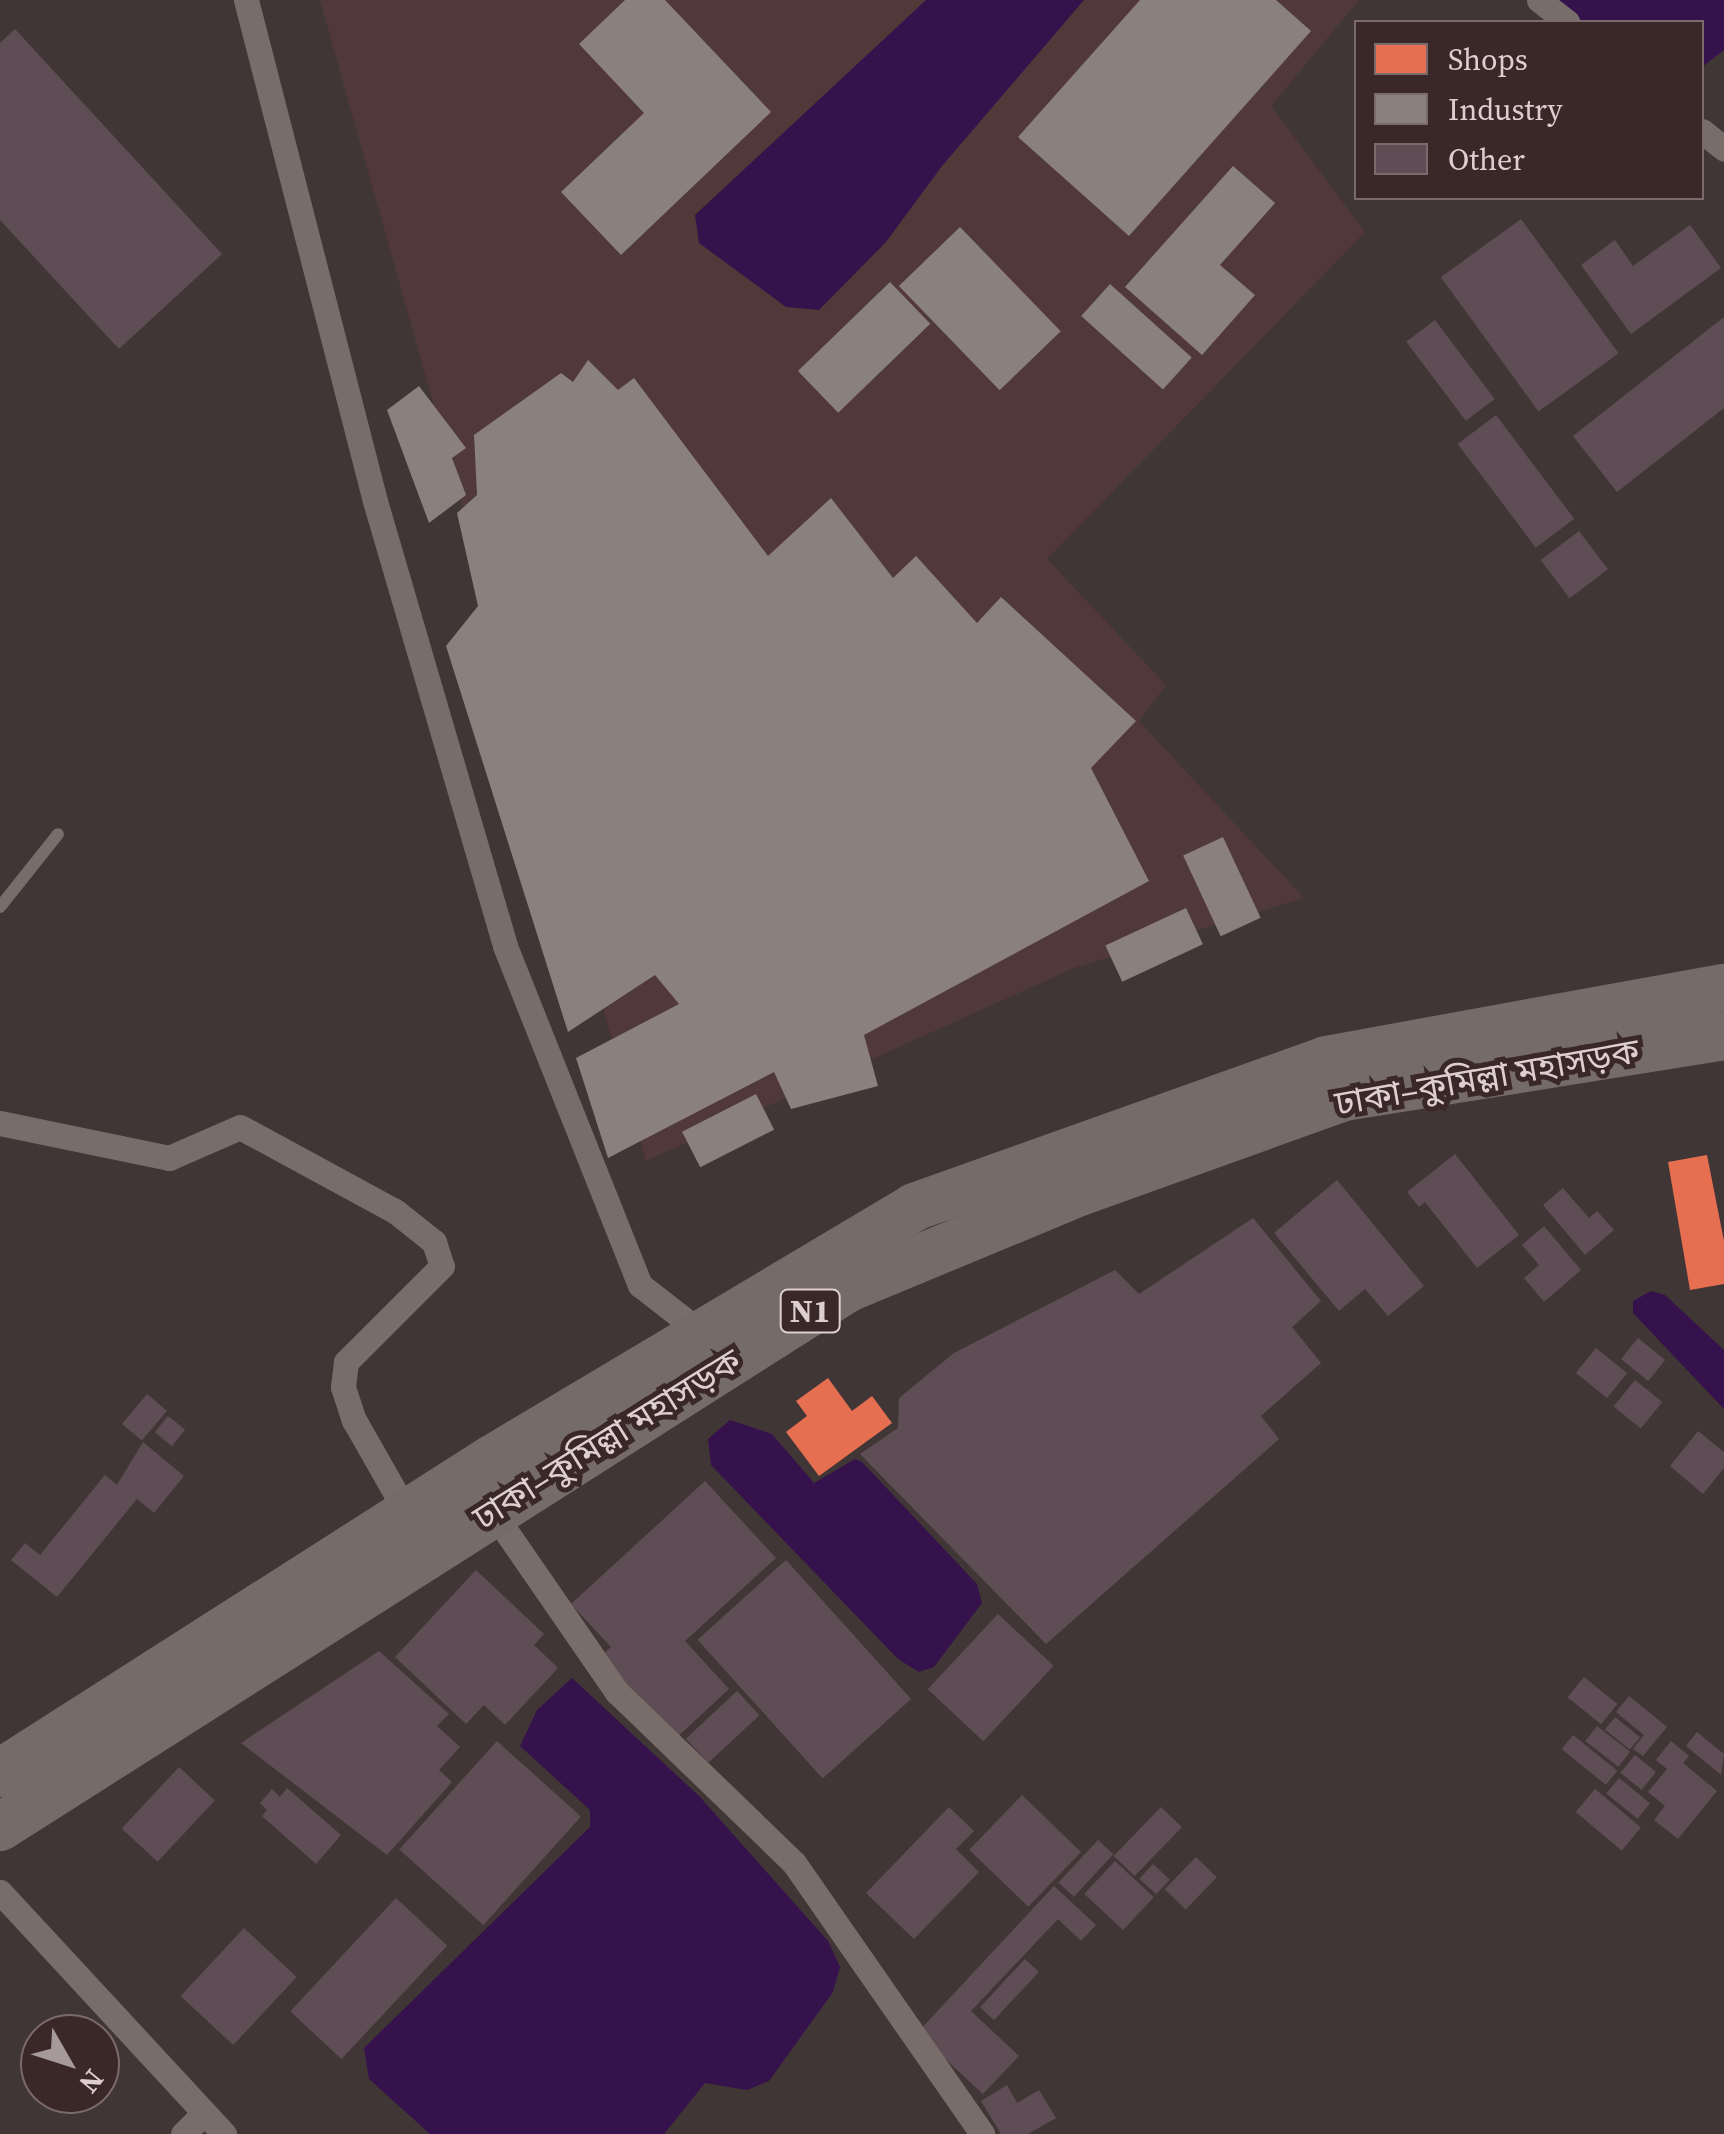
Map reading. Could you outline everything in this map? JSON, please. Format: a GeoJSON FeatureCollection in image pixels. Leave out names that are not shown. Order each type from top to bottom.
{"type":"FeatureCollection","features":[{"type":"Feature","properties":{"kind":"highway","name":"ঢাকা–কুমিল্লা মহাসড়ক"},"geometry":{"type":"LineString","coordinates":[[0,1773],[699,1331],[914,1206],[1326,1060],[1724,988]]}},
{"type":"Feature","properties":{"kind":"highway","name":"ঢাকা–কুমিল্লা মহাসড়ক"},"geometry":{"type":"LineString","coordinates":[[0,1827],[848,1288],[1080,1192],[1344,1098],[1724,1036]]}},
{"type":"Feature","properties":{"kind":"street"},"geometry":{"type":"LineString","coordinates":[[246,0],[375,501],[505,946],[640,1285],[699,1331]]}},
{"type":"Feature","properties":{"kind":"street"},"geometry":{"type":"LineString","coordinates":[[1540,0],[1565,20]]}},
{"type":"Feature","properties":{"kind":"street"},"geometry":{"type":"LineString","coordinates":[[1704,133],[1724,149]]}},
{"type":"Feature","properties":{"kind":"street"},"geometry":{"type":"LineString","coordinates":[[0,1124],[169,1158],[240,1127],[394,1211],[434,1242],[442,1266],[346,1362],[343,1388],[408,1515]]}},
{"type":"Feature","properties":{"kind":"street"},"geometry":{"type":"LineString","coordinates":[[492,1511],[618,1692],[794,1863],[982,2134]]}},
{"type":"Feature","properties":{"kind":"street"},"geometry":{"type":"LineString","coordinates":[[0,1892],[224,2134]]}},
{"type":"Feature","properties":{"kind":"street"},"geometry":{"type":"LineString","coordinates":[[183,2134],[204,2113]]}},
{"type":"Feature","properties":{"kind":"lane"},"geometry":{"type":"LineString","coordinates":[[0,908],[58,834]]}},
{"type":"Feature","properties":{"kind":"shaded area"},"geometry":{"type":"Polygon","coordinates":[[[320,0],[1359,0],[1271,106],[1365,232],[1047,559],[1166,685],[1139,721],[1304,898],[1074,968],[646,1161],[320,0]]]}},
{"type":"Feature","properties":{"kind":"shaded area"},"geometry":{"type":"Polygon","coordinates":[[[926,0],[1084,0],[942,166],[886,242],[819,310],[786,307],[699,243],[695,215],[926,0]]]}},
{"type":"Feature","properties":{"kind":"shaded area"},"geometry":{"type":"Polygon","coordinates":[[[1556,0],[1724,0],[1724,50],[1704,65],[1704,20],[1578,20],[1556,0]]]}},
{"type":"Feature","properties":{"kind":"shaded area"},"geometry":{"type":"Polygon","coordinates":[[[1651,1291],[1665,1295],[1724,1350],[1724,1409],[1633,1313],[1633,1301],[1651,1291]]]}},
{"type":"Feature","properties":{"kind":"shaded area"},"geometry":{"type":"Polygon","coordinates":[[[730,1420],[772,1434],[814,1483],[855,1459],[862,1462],[977,1584],[982,1603],[934,1667],[919,1672],[898,1659],[711,1465],[708,1439],[730,1420]]]}},
{"type":"Feature","properties":{"kind":"shaded area"},"geometry":{"type":"Polygon","coordinates":[[[572,1678],[699,1796],[828,1941],[840,1967],[833,1992],[769,2081],[747,2090],[705,2083],[664,2134],[430,2134],[369,2079],[364,2048],[590,1827],[590,1810],[520,1746],[537,1710],[572,1678]]]}},
{"type":"Feature","properties":{"kind":"building: Shops"},"geometry":{"type":"Polygon","coordinates":[[[1707,1155],[1724,1241],[1724,1284],[1690,1290],[1668,1162],[1707,1155]]]}},
{"type":"Feature","properties":{"kind":"building: Shops"},"geometry":{"type":"Polygon","coordinates":[[[828,1378],[852,1411],[872,1396],[892,1423],[819,1476],[786,1432],[807,1416],[796,1401],[828,1378]]]}},
{"type":"Feature","properties":{"kind":"building: Industry"},"geometry":{"type":"Polygon","coordinates":[[[625,0],[665,0],[771,112],[621,255],[561,192],[644,113],[579,44],[625,0]]]}},
{"type":"Feature","properties":{"kind":"building: Industry"},"geometry":{"type":"Polygon","coordinates":[[[1140,0],[1276,0],[1311,31],[1129,236],[1018,137],[1140,0]]]}},
{"type":"Feature","properties":{"kind":"building: Industry"},"geometry":{"type":"Polygon","coordinates":[[[1233,166],[1275,203],[1220,265],[1255,295],[1202,355],[1125,287],[1233,166]]]}},
{"type":"Feature","properties":{"kind":"building: Industry"},"geometry":{"type":"Polygon","coordinates":[[[960,227],[1061,331],[1000,390],[899,286],[960,227]]]}},
{"type":"Feature","properties":{"kind":"building: Industry"},"geometry":{"type":"Polygon","coordinates":[[[890,282],[930,324],[838,413],[798,371],[890,282]]]}},
{"type":"Feature","properties":{"kind":"building: Industry"},"geometry":{"type":"Polygon","coordinates":[[[1110,284],[1192,358],[1163,390],[1081,316],[1110,284]]]}},
{"type":"Feature","properties":{"kind":"building: Industry"},"geometry":{"type":"Polygon","coordinates":[[[588,360],[618,390],[634,378],[768,556],[831,498],[893,578],[916,556],[977,623],[1001,597],[1136,721],[1091,768],[1149,881],[864,1035],[878,1086],[791,1109],[774,1072],[608,1158],[576,1058],[679,1004],[655,975],[568,1032],[446,646],[478,606],[457,513],[477,495],[474,435],[561,373],[573,382],[588,360]]]}},
{"type":"Feature","properties":{"kind":"building: Industry"},"geometry":{"type":"Polygon","coordinates":[[[419,386],[466,448],[452,458],[466,495],[429,523],[387,410],[419,386]]]}},
{"type":"Feature","properties":{"kind":"building: Industry"},"geometry":{"type":"Polygon","coordinates":[[[1223,837],[1261,918],[1221,936],[1183,856],[1223,837]]]}},
{"type":"Feature","properties":{"kind":"building: Industry"},"geometry":{"type":"Polygon","coordinates":[[[1186,908],[1203,944],[1122,982],[1105,946],[1186,908]]]}},
{"type":"Feature","properties":{"kind":"building: Industry"},"geometry":{"type":"Polygon","coordinates":[[[756,1094],[774,1130],[700,1167],[682,1132],[756,1094]]]}},
{"type":"Feature","properties":{"kind":"building: Other"},"geometry":{"type":"Polygon","coordinates":[[[15,29],[222,254],[119,349],[0,220],[0,43],[15,29]]]}},
{"type":"Feature","properties":{"kind":"building: Other"},"geometry":{"type":"Polygon","coordinates":[[[1521,219],[1619,353],[1538,411],[1441,277],[1521,219]]]}},
{"type":"Feature","properties":{"kind":"building: Other"},"geometry":{"type":"Polygon","coordinates":[[[1690,225],[1721,268],[1631,334],[1581,265],[1615,240],[1633,266],[1690,225]]]}},
{"type":"Feature","properties":{"kind":"building: Other"},"geometry":{"type":"Polygon","coordinates":[[[1724,317],[1724,408],[1617,492],[1573,436],[1724,317]]]}},
{"type":"Feature","properties":{"kind":"building: Other"},"geometry":{"type":"Polygon","coordinates":[[[1435,320],[1495,399],[1466,421],[1406,342],[1435,320]]]}},
{"type":"Feature","properties":{"kind":"building: Other"},"geometry":{"type":"Polygon","coordinates":[[[1496,415],[1574,519],[1536,548],[1458,444],[1496,415]]]}},
{"type":"Feature","properties":{"kind":"building: Other"},"geometry":{"type":"Polygon","coordinates":[[[1579,531],[1608,569],[1570,598],[1541,560],[1579,531]]]}},
{"type":"Feature","properties":{"kind":"building: Other"},"geometry":{"type":"Polygon","coordinates":[[[1455,1154],[1519,1235],[1477,1268],[1425,1202],[1419,1207],[1407,1192],[1455,1154]]]}},
{"type":"Feature","properties":{"kind":"building: Other"},"geometry":{"type":"Polygon","coordinates":[[[1337,1180],[1424,1286],[1388,1316],[1365,1289],[1339,1311],[1274,1233],[1337,1180]]]}},
{"type":"Feature","properties":{"kind":"building: Other"},"geometry":{"type":"Polygon","coordinates":[[[1563,1188],[1589,1218],[1597,1211],[1614,1230],[1585,1255],[1543,1205],[1563,1188]]]}},
{"type":"Feature","properties":{"kind":"building: Other"},"geometry":{"type":"Polygon","coordinates":[[[1253,1218],[1321,1301],[1292,1327],[1321,1363],[1261,1416],[1279,1439],[1046,1644],[860,1454],[898,1428],[899,1398],[954,1353],[1115,1270],[1139,1294],[1253,1218]]]}},
{"type":"Feature","properties":{"kind":"building: Other"},"geometry":{"type":"Polygon","coordinates":[[[1544,1226],[1581,1270],[1544,1302],[1524,1278],[1539,1265],[1522,1245],[1544,1226]]]}},
{"type":"Feature","properties":{"kind":"building: Other"},"geometry":{"type":"Polygon","coordinates":[[[1638,1338],[1665,1360],[1648,1381],[1621,1359],[1638,1338]]]}},
{"type":"Feature","properties":{"kind":"building: Other"},"geometry":{"type":"Polygon","coordinates":[[[1596,1348],[1627,1373],[1607,1398],[1576,1373],[1596,1348]]]}},
{"type":"Feature","properties":{"kind":"building: Other"},"geometry":{"type":"Polygon","coordinates":[[[1635,1380],[1662,1402],[1641,1428],[1614,1406],[1635,1380]]]}},
{"type":"Feature","properties":{"kind":"building: Other"},"geometry":{"type":"Polygon","coordinates":[[[147,1394],[167,1411],[142,1441],[122,1424],[147,1394]]]}},
{"type":"Feature","properties":{"kind":"building: Other"},"geometry":{"type":"Polygon","coordinates":[[[168,1416],[185,1430],[172,1446],[155,1432],[168,1416]]]}},
{"type":"Feature","properties":{"kind":"building: Other"},"geometry":{"type":"Polygon","coordinates":[[[1698,1431],[1724,1452],[1724,1468],[1703,1494],[1670,1466],[1698,1431]]]}},
{"type":"Feature","properties":{"kind":"building: Other"},"geometry":{"type":"Polygon","coordinates":[[[143,1442],[184,1476],[154,1513],[137,1499],[57,1597],[11,1560],[25,1543],[40,1555],[105,1475],[117,1485],[143,1442]]]}},
{"type":"Feature","properties":{"kind":"building: Other"},"geometry":{"type":"Polygon","coordinates":[[[705,1481],[776,1558],[685,1641],[729,1689],[674,1740],[600,1657],[611,1647],[571,1604],[705,1481]]]}},
{"type":"Feature","properties":{"kind":"building: Other"},"geometry":{"type":"Polygon","coordinates":[[[786,1560],[911,1699],[823,1779],[698,1640],[786,1560]]]}},
{"type":"Feature","properties":{"kind":"building: Other"},"geometry":{"type":"Polygon","coordinates":[[[476,1570],[544,1634],[534,1645],[558,1668],[505,1725],[484,1705],[466,1724],[395,1657],[476,1570]]]}},
{"type":"Feature","properties":{"kind":"building: Other"},"geometry":{"type":"Polygon","coordinates":[[[998,1614],[1054,1666],[983,1741],[928,1689],[998,1614]]]}},
{"type":"Feature","properties":{"kind":"building: Other"},"geometry":{"type":"Polygon","coordinates":[[[379,1651],[449,1714],[437,1726],[460,1747],[439,1770],[452,1782],[387,1855],[241,1743],[379,1651]]]}},
{"type":"Feature","properties":{"kind":"building: Other"},"geometry":{"type":"Polygon","coordinates":[[[1584,1677],[1617,1704],[1601,1724],[1568,1697],[1584,1677]]]}},
{"type":"Feature","properties":{"kind":"building: Other"},"geometry":{"type":"Polygon","coordinates":[[[737,1691],[760,1715],[708,1763],[686,1739],[737,1691]]]}},
{"type":"Feature","properties":{"kind":"building: Other"},"geometry":{"type":"Polygon","coordinates":[[[1629,1696],[1667,1727],[1643,1756],[1633,1749],[1644,1735],[1616,1712],[1629,1696]]]}},
{"type":"Feature","properties":{"kind":"building: Other"},"geometry":{"type":"Polygon","coordinates":[[[1615,1717],[1640,1737],[1630,1750],[1605,1729],[1615,1717]]]}},
{"type":"Feature","properties":{"kind":"building: Other"},"geometry":{"type":"Polygon","coordinates":[[[1597,1726],[1630,1752],[1618,1767],[1585,1741],[1597,1726]]]}},
{"type":"Feature","properties":{"kind":"building: Other"},"geometry":{"type":"Polygon","coordinates":[[[1697,1732],[1724,1754],[1721,1775],[1686,1746],[1697,1732]]]}},
{"type":"Feature","properties":{"kind":"building: Other"},"geometry":{"type":"Polygon","coordinates":[[[1573,1735],[1617,1771],[1606,1785],[1562,1749],[1573,1735]]]}},
{"type":"Feature","properties":{"kind":"building: Other"},"geometry":{"type":"Polygon","coordinates":[[[497,1741],[581,1817],[483,1925],[399,1849],[497,1741]]]}},
{"type":"Feature","properties":{"kind":"building: Other"},"geometry":{"type":"Polygon","coordinates":[[[1671,1741],[1689,1756],[1683,1763],[1717,1791],[1678,1839],[1654,1820],[1665,1806],[1648,1792],[1667,1769],[1656,1760],[1671,1741]]]}},
{"type":"Feature","properties":{"kind":"building: Other"},"geometry":{"type":"Polygon","coordinates":[[[1635,1755],[1656,1772],[1642,1790],[1621,1773],[1635,1755]]]}},
{"type":"Feature","properties":{"kind":"building: Other"},"geometry":{"type":"Polygon","coordinates":[[[179,1767],[215,1800],[158,1862],[122,1828],[179,1767]]]}},
{"type":"Feature","properties":{"kind":"building: Other"},"geometry":{"type":"Polygon","coordinates":[[[1619,1778],[1650,1803],[1637,1819],[1606,1794],[1619,1778]]]}},
{"type":"Feature","properties":{"kind":"building: Other"},"geometry":{"type":"Polygon","coordinates":[[[287,1788],[341,1835],[316,1864],[262,1816],[267,1810],[260,1803],[272,1789],[280,1797],[287,1788]]]}},
{"type":"Feature","properties":{"kind":"building: Other"},"geometry":{"type":"Polygon","coordinates":[[[1595,1789],[1641,1828],[1622,1851],[1576,1812],[1595,1789]]]}},
{"type":"Feature","properties":{"kind":"building: Other"},"geometry":{"type":"Polygon","coordinates":[[[1022,1795],[1081,1852],[1028,1907],[969,1850],[1022,1795]]]}},
{"type":"Feature","properties":{"kind":"building: Other"},"geometry":{"type":"Polygon","coordinates":[[[949,1807],[974,1831],[956,1849],[979,1872],[914,1939],[866,1893],[949,1807]]]}},
{"type":"Feature","properties":{"kind":"building: Other"},"geometry":{"type":"Polygon","coordinates":[[[1161,1807],[1182,1827],[1135,1876],[1114,1856],[1161,1807]]]}},
{"type":"Feature","properties":{"kind":"building: Other"},"geometry":{"type":"Polygon","coordinates":[[[1098,1840],[1113,1854],[1074,1897],[1058,1882],[1098,1840]]]}},
{"type":"Feature","properties":{"kind":"building: Other"},"geometry":{"type":"Polygon","coordinates":[[[1196,1857],[1217,1877],[1186,1910],[1165,1889],[1196,1857]]]}},
{"type":"Feature","properties":{"kind":"building: Other"},"geometry":{"type":"Polygon","coordinates":[[[1115,1861],[1154,1897],[1123,1930],[1084,1894],[1115,1861]]]}},
{"type":"Feature","properties":{"kind":"building: Other"},"geometry":{"type":"Polygon","coordinates":[[[1153,1864],[1170,1880],[1156,1894],[1139,1879],[1153,1864]]]}},
{"type":"Feature","properties":{"kind":"building: Other"},"geometry":{"type":"Polygon","coordinates":[[[1054,1886],[1096,1925],[1081,1941],[1058,1919],[971,2011],[1019,2056],[983,2094],[917,2033],[1054,1886]]]}},
{"type":"Feature","properties":{"kind":"building: Other"},"geometry":{"type":"Polygon","coordinates":[[[396,1898],[447,1946],[341,2059],[290,2011],[396,1898]]]}},
{"type":"Feature","properties":{"kind":"building: Other"},"geometry":{"type":"Polygon","coordinates":[[[244,1928],[297,1977],[233,2045],[181,1996],[244,1928]]]}},
{"type":"Feature","properties":{"kind":"building: Other"},"geometry":{"type":"Polygon","coordinates":[[[1025,1959],[1039,1972],[994,2020],[980,2007],[1025,1959]]]}},
{"type":"Feature","properties":{"kind":"building: Other"},"geometry":{"type":"Polygon","coordinates":[[[1007,2085],[1017,2103],[1039,2090],[1056,2118],[1028,2134],[1001,2134],[981,2101],[1007,2085]]]}}]}
